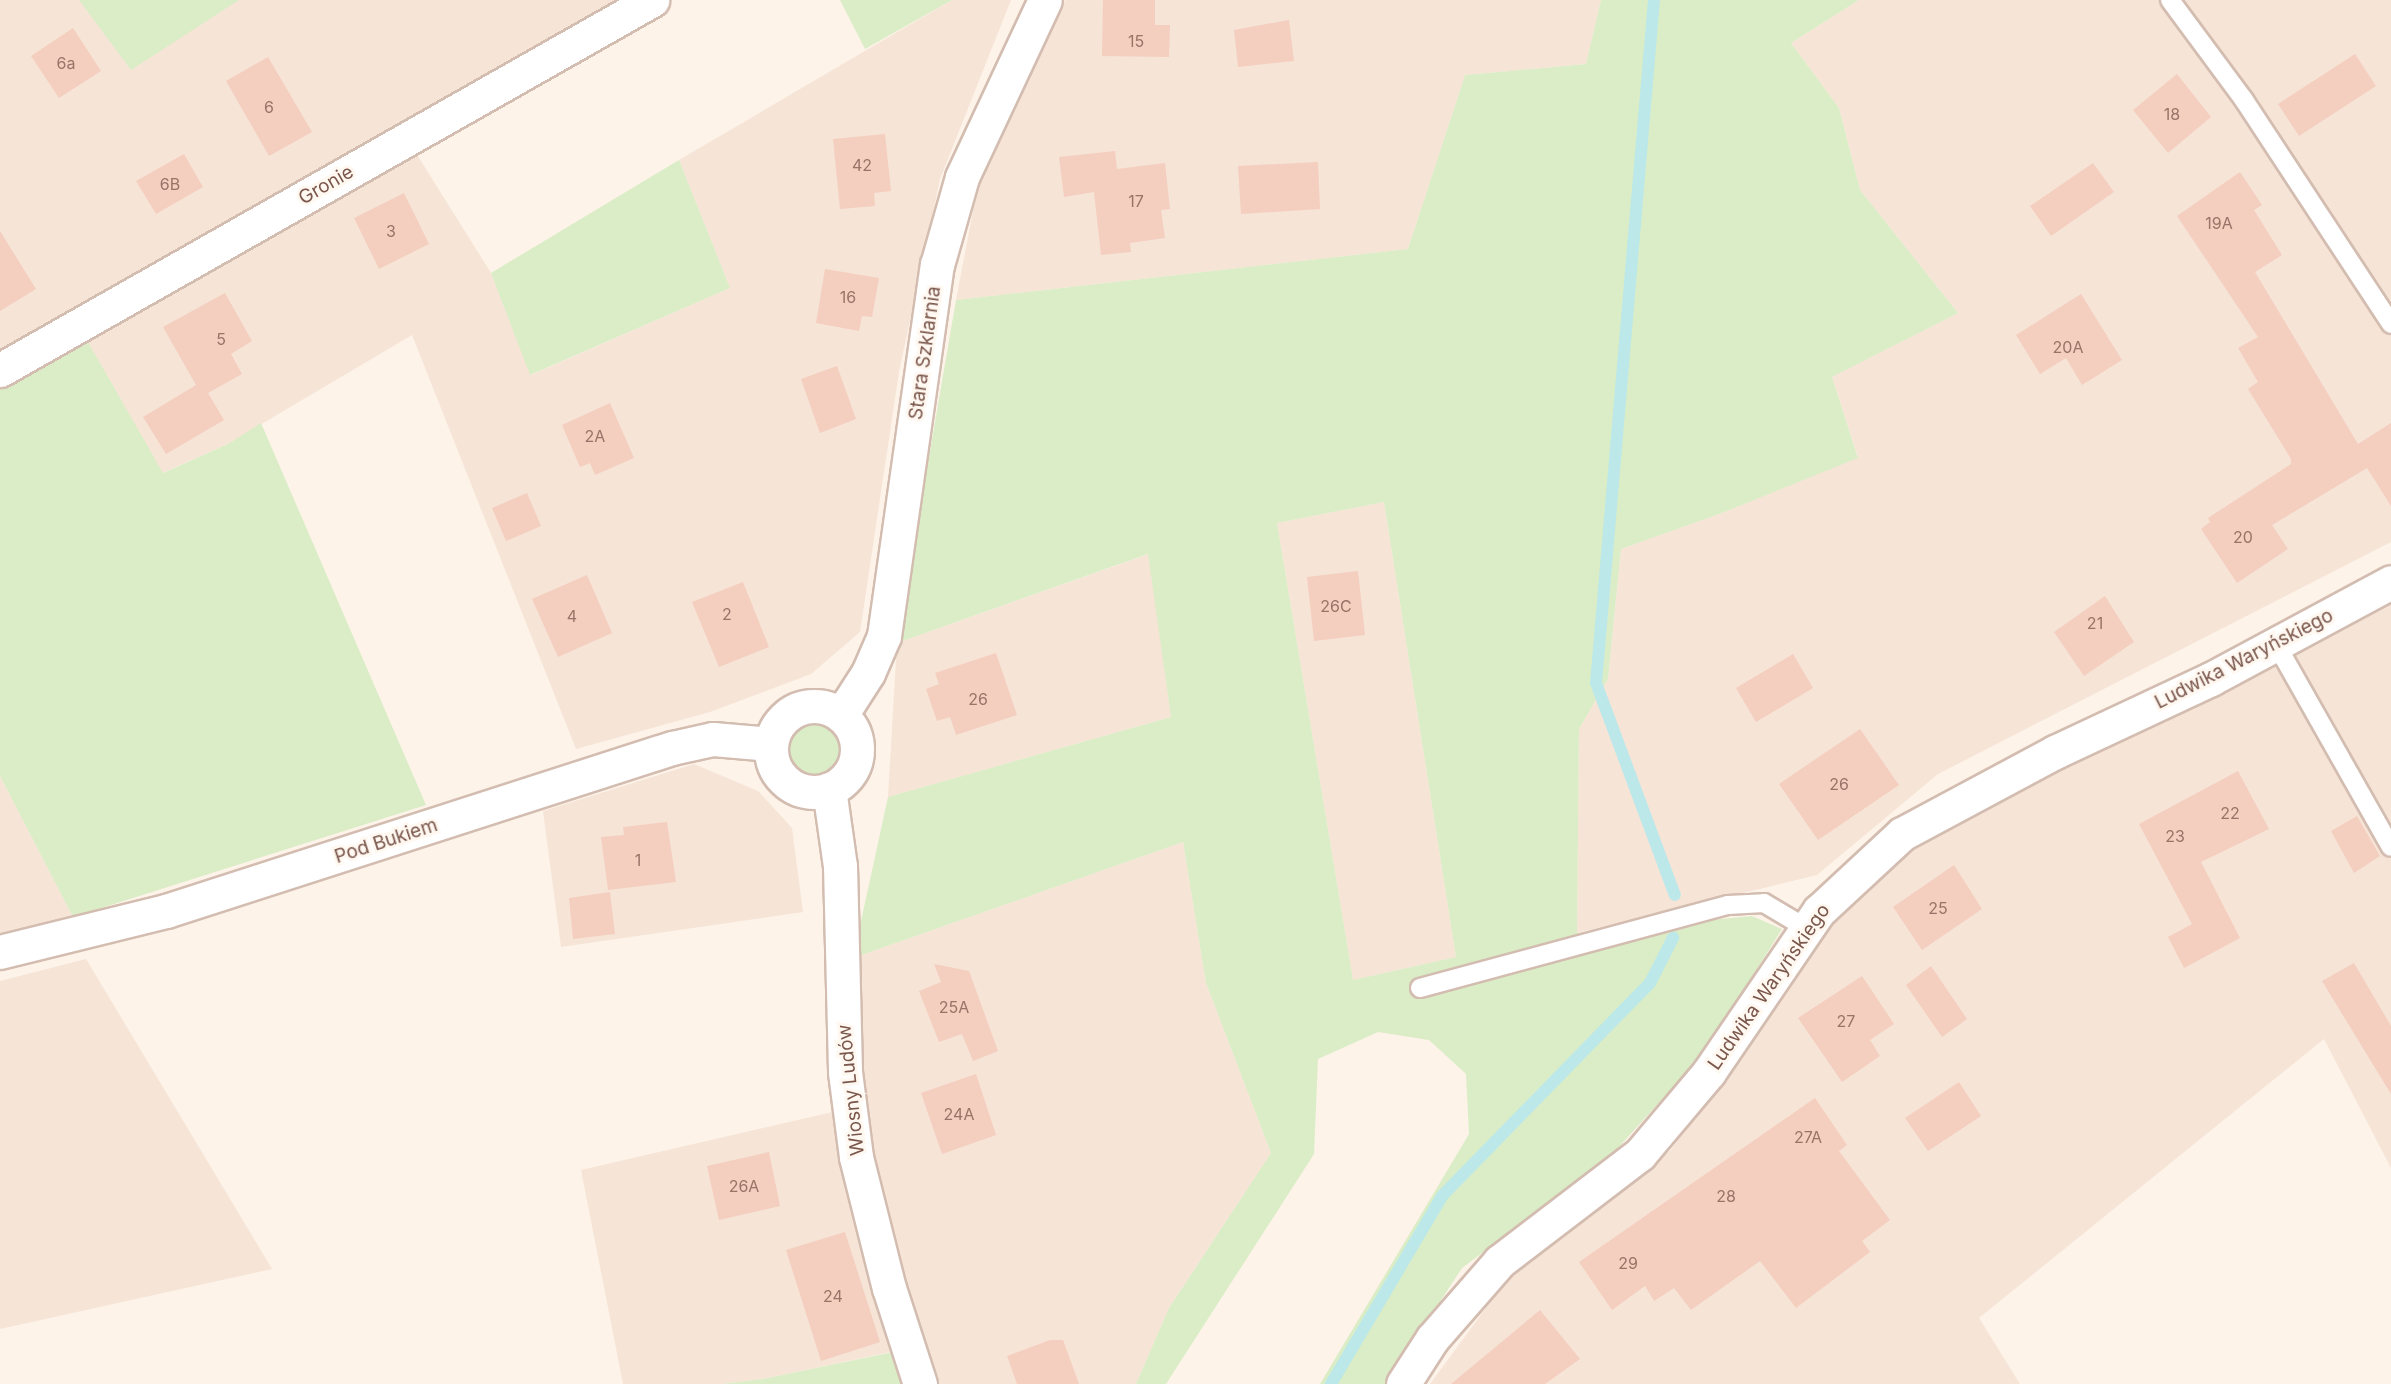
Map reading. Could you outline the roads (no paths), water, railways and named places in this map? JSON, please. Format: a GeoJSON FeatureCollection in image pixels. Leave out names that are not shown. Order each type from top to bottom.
{"type":"FeatureCollection","features":[{"type":"Feature","properties":{"kind":"street","name":"Gronie"},"geometry":{"type":"LineString","coordinates":[[0,370],[652,0]]}},
{"type":"Feature","properties":{"kind":"street","name":"Stara Szklarnia"},"geometry":{"type":"LineString","coordinates":[[841,715],[868,673],[884,636],[937,265],[962,177],[1045,0]]}},
{"type":"Feature","properties":{"kind":"street","name":"Ludwika Waryńskiego"},"geometry":{"type":"LineString","coordinates":[[1404,1384],[1433,1339],[1500,1261],[1640,1154],[1709,1072],[1819,911],[1902,834],[2055,752],[2211,679],[2391,582]]}},
{"type":"Feature","properties":{"kind":"street"},"geometry":{"type":"LineString","coordinates":[[817,706],[841,715],[856,736],[855,762],[850,774],[829,789],[815,792],[800,789],[788,782],[775,765],[771,744],[782,720],[792,712],[817,706]]}},
{"type":"Feature","properties":{"kind":"street","name":"Pod Bukiem"},"geometry":{"type":"LineString","coordinates":[[0,952],[166,911],[672,748],[713,739],[771,744]]}},
{"type":"Feature","properties":{"kind":"street","name":"Wiosny Ludów"},"geometry":{"type":"LineString","coordinates":[[829,789],[840,866],[845,1072],[856,1157],[889,1288],[920,1384]]}},
{"type":"Feature","properties":{"kind":"lane"},"geometry":{"type":"LineString","coordinates":[[2170,0],[2244,100],[2391,324]]}},
{"type":"Feature","properties":{"kind":"lane"},"geometry":{"type":"LineString","coordinates":[[2276,644],[2391,847]]}},
{"type":"Feature","properties":{"kind":"lane"},"geometry":{"type":"LineString","coordinates":[[1420,988],[1728,905],[1764,903],[1806,928]]}},
{"type":"Feature","properties":{"kind":"waterway"},"geometry":{"type":"LineString","coordinates":[[1654,0],[1596,683],[1675,895]]}},
{"type":"Feature","properties":{"kind":"waterway"},"geometry":{"type":"LineString","coordinates":[[1331,1384],[1442,1196],[1650,983],[1673,938]]}}]}
